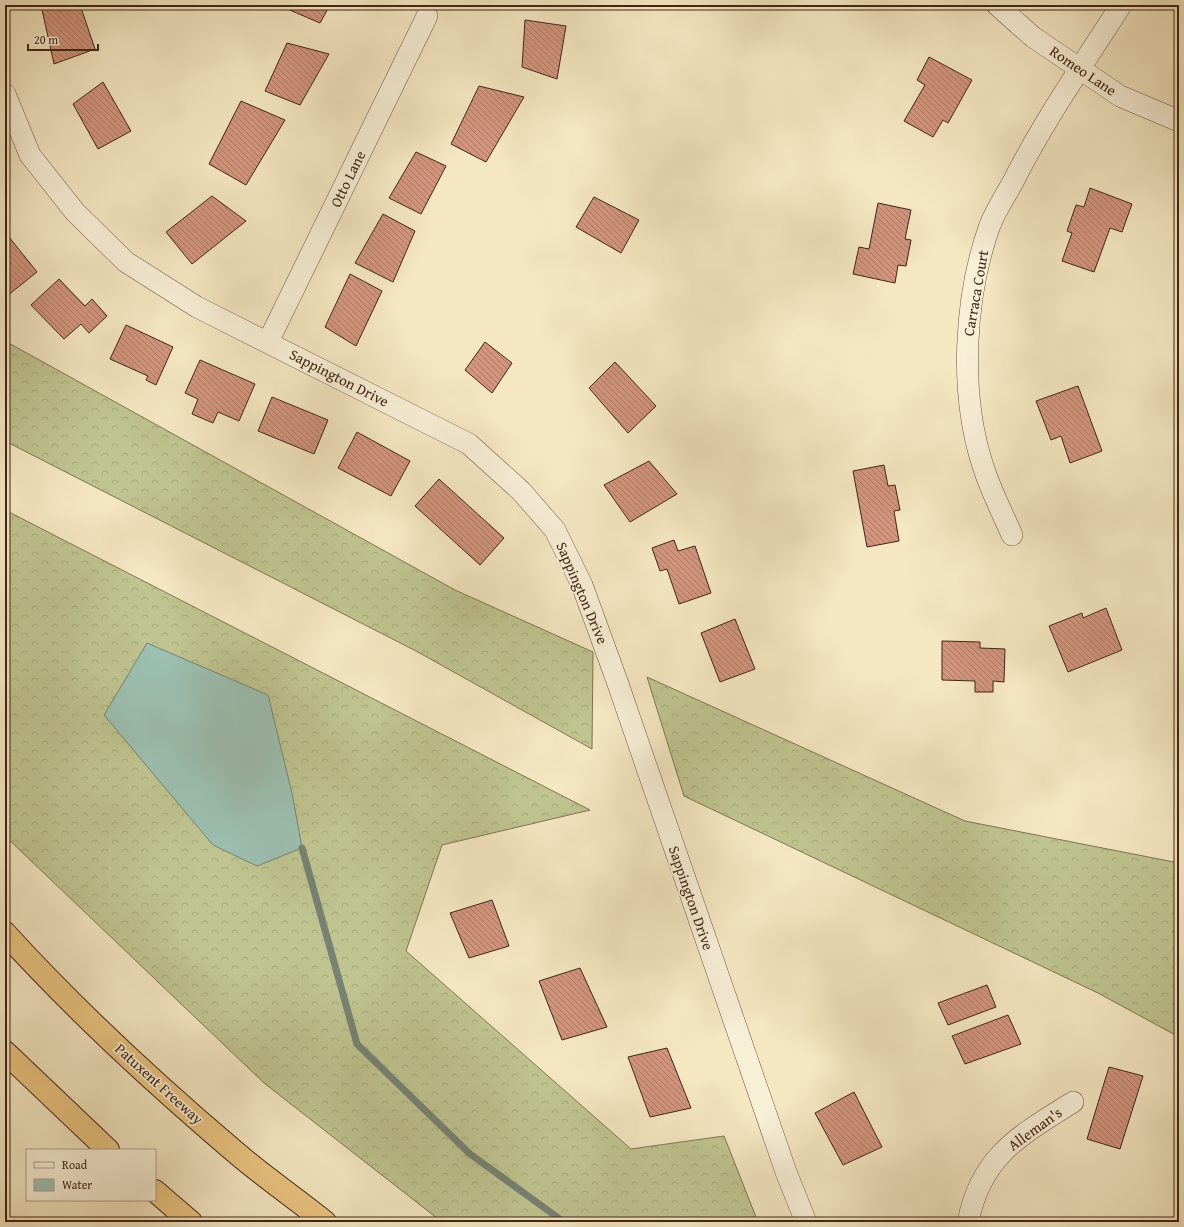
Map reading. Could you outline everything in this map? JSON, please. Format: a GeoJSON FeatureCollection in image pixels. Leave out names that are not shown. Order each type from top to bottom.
{"type":"FeatureCollection","features":[{"type":"Feature","properties":{"kind":"highway","name":"Patuxent Freeway"},"geometry":{"type":"LineString","coordinates":[[5,933],[47,979],[130,1058],[235,1151],[325,1222]]}},
{"type":"Feature","properties":{"kind":"highway"},"geometry":{"type":"LineString","coordinates":[[5,1052],[107,1149]]}},
{"type":"Feature","properties":{"kind":"highway"},"geometry":{"type":"LineString","coordinates":[[156,1192],[191,1222]]}},
{"type":"Feature","properties":{"kind":"street","name":"Romeo Lane"},"geometry":{"type":"LineString","coordinates":[[997,5],[1033,36],[1120,96],[1179,121]]}},
{"type":"Feature","properties":{"kind":"street","name":"Carraca Court"},"geometry":{"type":"LineString","coordinates":[[1012,535],[982,466],[970,410],[966,356],[970,312],[978,268],[990,225],[1032,146],[1121,5]]}},
{"type":"Feature","properties":{"kind":"street","name":"Otto Lane"},"geometry":{"type":"LineString","coordinates":[[268,342],[427,16]]}},
{"type":"Feature","properties":{"kind":"street","name":"Sappington Drive"},"geometry":{"type":"LineString","coordinates":[[5,94],[30,155],[75,212],[126,262],[197,307],[469,444],[522,491],[555,530],[582,585],[786,1172],[806,1222]]}},
{"type":"Feature","properties":{"kind":"street","name":"Alleman's"},"geometry":{"type":"LineString","coordinates":[[968,1222],[979,1188],[991,1165],[1011,1142],[1073,1102]]}},
{"type":"Feature","properties":{"kind":"green space"},"geometry":{"type":"Polygon","coordinates":[[[5,341],[455,590],[593,652],[592,749],[416,651],[5,441],[5,341]]]}},
{"type":"Feature","properties":{"kind":"green space"},"geometry":{"type":"Polygon","coordinates":[[[5,510],[590,810],[442,845],[406,951],[631,1149],[724,1136],[759,1222],[442,1222],[264,1083],[5,836],[5,510]]]}},
{"type":"Feature","properties":{"kind":"green space"},"geometry":{"type":"Polygon","coordinates":[[[647,677],[965,821],[1179,863],[1179,1037],[1098,993],[684,796],[647,677]]]}},
{"type":"Feature","properties":{"kind":"water"},"geometry":{"type":"Polygon","coordinates":[[[147,643],[268,695],[292,793],[302,848],[257,866],[213,845],[104,715],[147,643]]]}},
{"type":"Feature","properties":{"kind":"building"},"geometry":{"type":"Polygon","coordinates":[[[41,5],[80,5],[95,49],[54,64],[41,5]]]}},
{"type":"Feature","properties":{"kind":"building"},"geometry":{"type":"Polygon","coordinates":[[[286,5],[330,5],[320,23],[285,8],[286,5]]]}},
{"type":"Feature","properties":{"kind":"building"},"geometry":{"type":"Polygon","coordinates":[[[525,20],[566,26],[557,79],[522,67],[525,20]]]}},
{"type":"Feature","properties":{"kind":"building"},"geometry":{"type":"Polygon","coordinates":[[[287,43],[329,54],[300,105],[265,91],[287,43]]]}},
{"type":"Feature","properties":{"kind":"building"},"geometry":{"type":"Polygon","coordinates":[[[929,57],[972,80],[948,123],[943,120],[933,137],[904,121],[925,85],[917,80],[929,57]]]}},
{"type":"Feature","properties":{"kind":"building"},"geometry":{"type":"Polygon","coordinates":[[[103,82],[131,131],[98,149],[73,104],[103,82]]]}},
{"type":"Feature","properties":{"kind":"building"},"geometry":{"type":"Polygon","coordinates":[[[479,86],[524,97],[486,162],[451,144],[479,86]]]}},
{"type":"Feature","properties":{"kind":"building"},"geometry":{"type":"Polygon","coordinates":[[[241,101],[285,120],[246,185],[209,164],[241,101]]]}},
{"type":"Feature","properties":{"kind":"building"},"geometry":{"type":"Polygon","coordinates":[[[416,152],[446,166],[421,214],[389,198],[416,152]]]}},
{"type":"Feature","properties":{"kind":"building"},"geometry":{"type":"Polygon","coordinates":[[[1090,188],[1132,204],[1122,232],[1110,228],[1094,272],[1062,261],[1072,233],[1067,231],[1076,205],[1084,207],[1090,188]]]}},
{"type":"Feature","properties":{"kind":"building"},"geometry":{"type":"Polygon","coordinates":[[[212,196],[246,221],[192,264],[166,232],[212,196]]]}},
{"type":"Feature","properties":{"kind":"building"},"geometry":{"type":"Polygon","coordinates":[[[594,197],[639,220],[621,253],[576,227],[594,197]]]}},
{"type":"Feature","properties":{"kind":"building"},"geometry":{"type":"Polygon","coordinates":[[[878,203],[911,210],[905,239],[911,240],[906,266],[898,265],[895,283],[853,274],[859,247],[869,249],[878,203]]]}},
{"type":"Feature","properties":{"kind":"building"},"geometry":{"type":"Polygon","coordinates":[[[383,214],[415,231],[393,282],[355,263],[383,214]]]}},
{"type":"Feature","properties":{"kind":"building"},"geometry":{"type":"Polygon","coordinates":[[[5,232],[37,272],[7,296],[5,293],[5,232]]]}},
{"type":"Feature","properties":{"kind":"building"},"geometry":{"type":"Polygon","coordinates":[[[350,274],[382,291],[356,346],[325,327],[350,274]]]}},
{"type":"Feature","properties":{"kind":"building"},"geometry":{"type":"Polygon","coordinates":[[[59,279],[85,306],[92,299],[107,316],[89,333],[81,324],[64,339],[31,305],[59,279]]]}},
{"type":"Feature","properties":{"kind":"building"},"geometry":{"type":"Polygon","coordinates":[[[126,325],[173,347],[156,385],[146,380],[148,376],[110,359],[126,325]]]}},
{"type":"Feature","properties":{"kind":"building"},"geometry":{"type":"Polygon","coordinates":[[[485,342],[512,363],[492,393],[465,370],[485,342]]]}},
{"type":"Feature","properties":{"kind":"building"},"geometry":{"type":"Polygon","coordinates":[[[200,360],[255,384],[239,421],[218,412],[213,423],[192,414],[198,399],[185,393],[200,360]]]}},
{"type":"Feature","properties":{"kind":"building"},"geometry":{"type":"Polygon","coordinates":[[[615,362],[656,406],[628,433],[589,388],[615,362]]]}},
{"type":"Feature","properties":{"kind":"building"},"geometry":{"type":"Polygon","coordinates":[[[1078,386],[1102,451],[1070,463],[1061,436],[1051,440],[1036,401],[1078,386]]]}},
{"type":"Feature","properties":{"kind":"building"},"geometry":{"type":"Polygon","coordinates":[[[272,397],[328,420],[314,454],[258,431],[272,397]]]}},
{"type":"Feature","properties":{"kind":"building"},"geometry":{"type":"Polygon","coordinates":[[[357,432],[410,461],[391,496],[338,468],[357,432]]]}},
{"type":"Feature","properties":{"kind":"building"},"geometry":{"type":"Polygon","coordinates":[[[649,461],[677,494],[630,522],[604,485],[649,461]]]}},
{"type":"Feature","properties":{"kind":"building"},"geometry":{"type":"Polygon","coordinates":[[[884,465],[888,486],[895,485],[900,510],[894,511],[899,541],[867,547],[853,471],[884,465]]]}},
{"type":"Feature","properties":{"kind":"building"},"geometry":{"type":"Polygon","coordinates":[[[439,479],[504,538],[480,565],[415,506],[439,479]]]}},
{"type":"Feature","properties":{"kind":"building"},"geometry":{"type":"Polygon","coordinates":[[[674,540],[678,551],[695,546],[711,593],[679,604],[667,569],[660,571],[652,548],[674,540]]]}},
{"type":"Feature","properties":{"kind":"building"},"geometry":{"type":"Polygon","coordinates":[[[1106,608],[1122,650],[1068,672],[1049,626],[1082,613],[1083,618],[1106,608]]]}},
{"type":"Feature","properties":{"kind":"building"},"geometry":{"type":"Polygon","coordinates":[[[735,619],[755,669],[720,682],[701,633],[735,619]]]}},
{"type":"Feature","properties":{"kind":"building"},"geometry":{"type":"Polygon","coordinates":[[[942,641],[980,642],[980,648],[1005,649],[1004,682],[993,681],[993,692],[975,692],[975,681],[942,680],[942,641]]]}},
{"type":"Feature","properties":{"kind":"building"},"geometry":{"type":"Polygon","coordinates":[[[492,900],[509,946],[469,958],[450,913],[492,900]]]}},
{"type":"Feature","properties":{"kind":"building"},"geometry":{"type":"Polygon","coordinates":[[[580,968],[607,1027],[562,1040],[539,981],[580,968]]]}},
{"type":"Feature","properties":{"kind":"building"},"geometry":{"type":"Polygon","coordinates":[[[987,985],[996,1007],[948,1025],[938,1003],[987,985]]]}},
{"type":"Feature","properties":{"kind":"building"},"geometry":{"type":"Polygon","coordinates":[[[1008,1015],[1021,1044],[965,1064],[952,1036],[1008,1015]]]}},
{"type":"Feature","properties":{"kind":"building"},"geometry":{"type":"Polygon","coordinates":[[[667,1048],[691,1108],[650,1117],[628,1057],[667,1048]]]}},
{"type":"Feature","properties":{"kind":"building"},"geometry":{"type":"Polygon","coordinates":[[[1109,1067],[1143,1076],[1120,1149],[1087,1139],[1109,1067]]]}},
{"type":"Feature","properties":{"kind":"building"},"geometry":{"type":"Polygon","coordinates":[[[854,1092],[882,1147],[843,1165],[815,1113],[854,1092]]]}},
{"type":"Feature","properties":{"kind":"waterway"},"geometry":{"type":"LineString","coordinates":[[302,848],[357,1044],[470,1154],[564,1222]]}}]}
